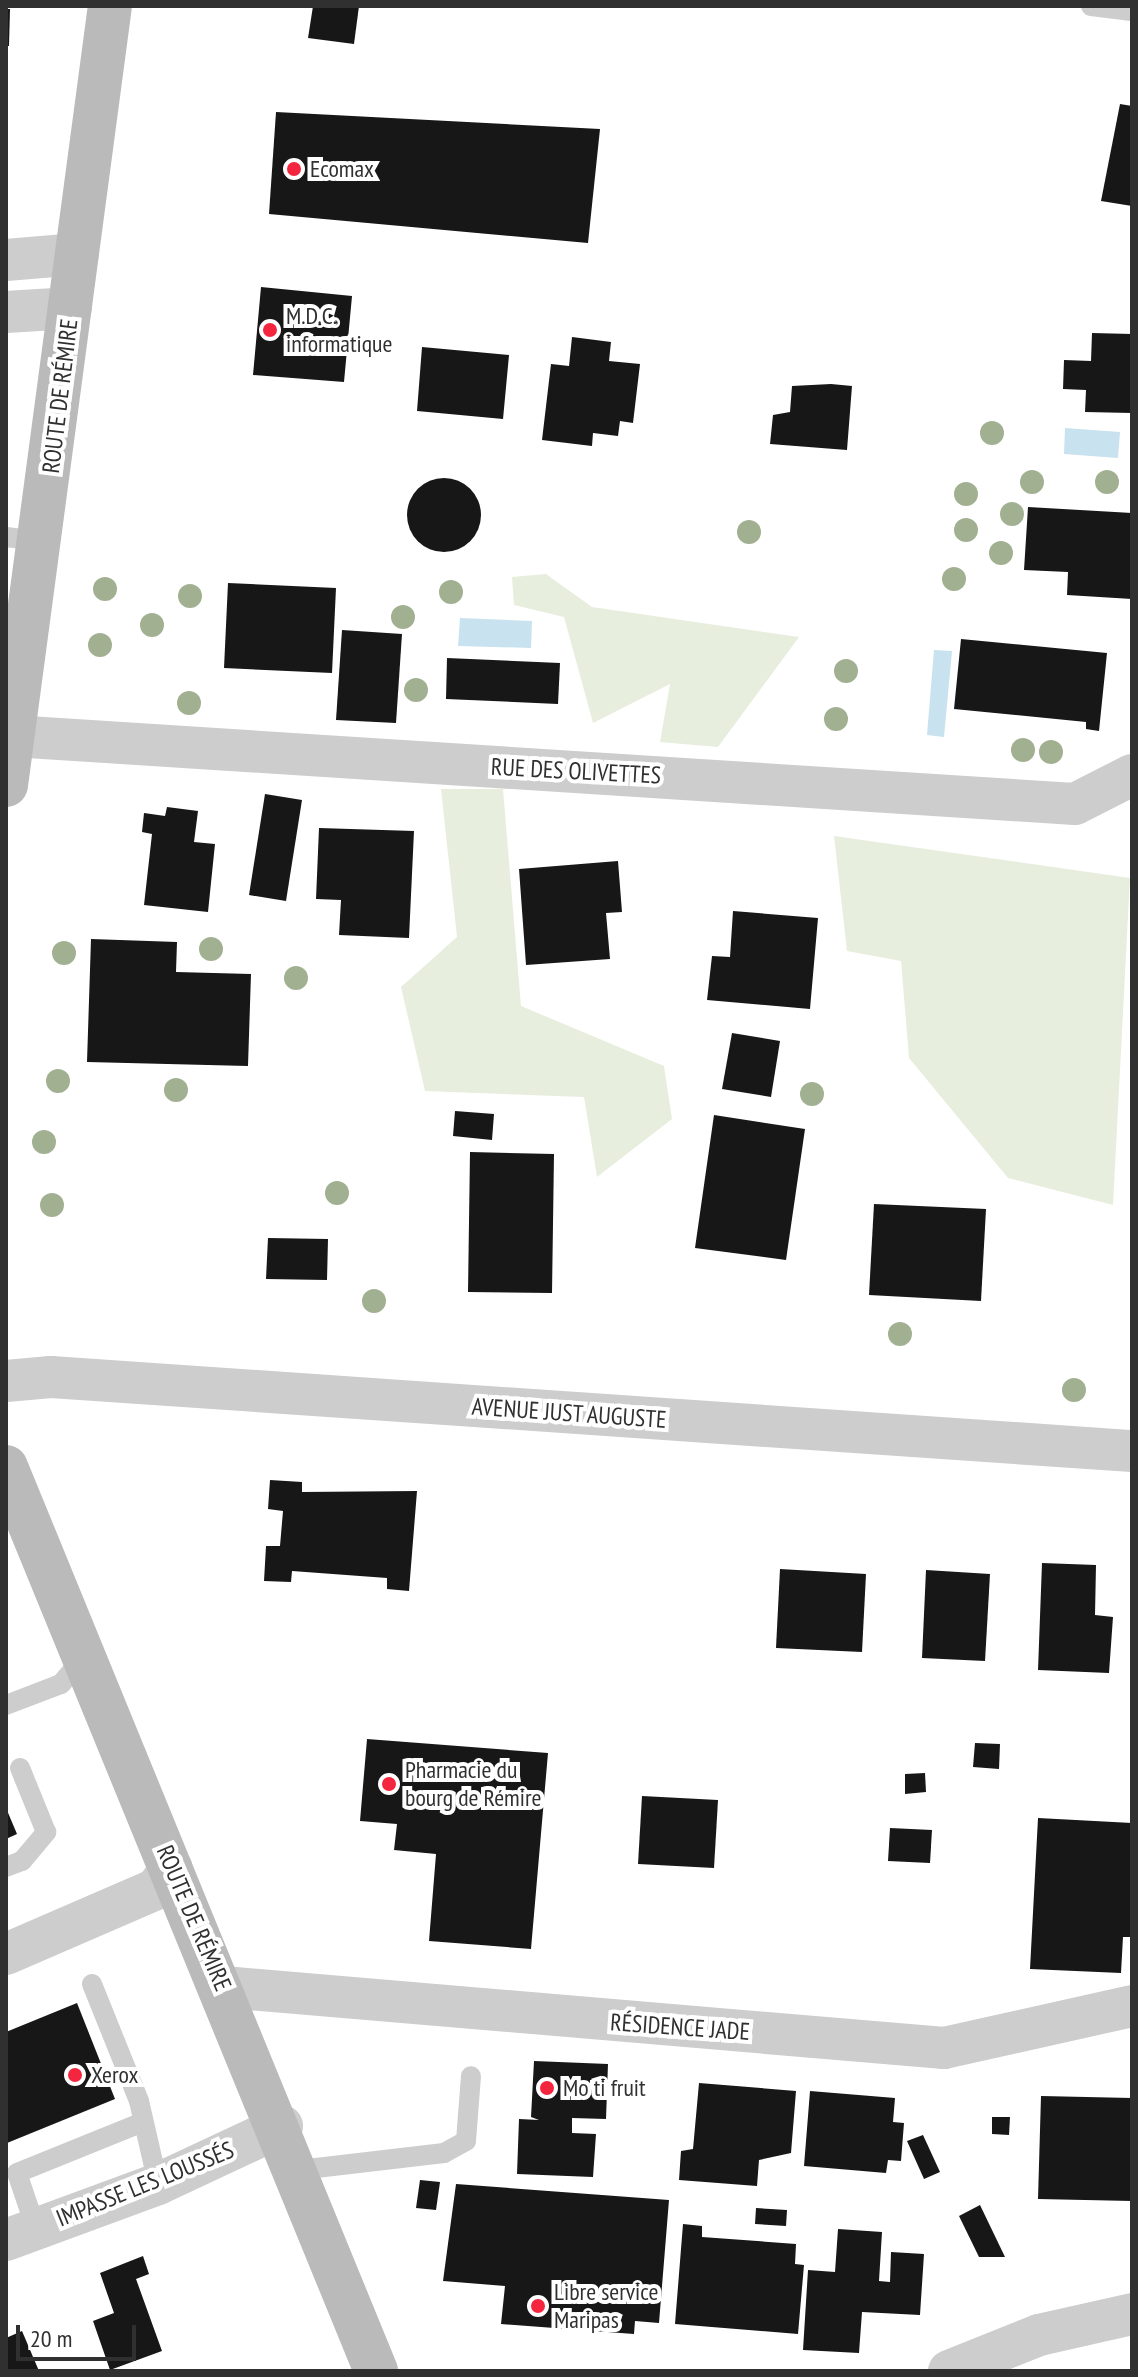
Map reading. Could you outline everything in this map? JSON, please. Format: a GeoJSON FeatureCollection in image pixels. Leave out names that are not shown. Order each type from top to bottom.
{"type":"FeatureCollection","features":[{"type":"Feature","properties":{"kind":"main road","name":"ROUTE DE RÉMIRE"},"geometry":{"type":"LineString","coordinates":[[6,785],[12,736],[24,539],[71,308],[110,6]]}},
{"type":"Feature","properties":{"kind":"main road","name":"ROUTE DE RÉMIRE"},"geometry":{"type":"LineString","coordinates":[[6,1467],[83,1658],[282,2126],[376,2371]]}},
{"type":"Feature","properties":{"kind":"street"},"geometry":{"type":"LineString","coordinates":[[6,260],[78,254]]}},
{"type":"Feature","properties":{"kind":"street"},"geometry":{"type":"LineString","coordinates":[[6,312],[71,308]]}},
{"type":"Feature","properties":{"kind":"street","name":"RUE DES OLIVETTES"},"geometry":{"type":"LineString","coordinates":[[12,736],[1075,804],[1132,775]]}},
{"type":"Feature","properties":{"kind":"street","name":"AVENUE JUST AUGUSTE"},"geometry":{"type":"LineString","coordinates":[[6,1381],[51,1377],[1132,1451]]}},
{"type":"Feature","properties":{"kind":"street"},"geometry":{"type":"LineString","coordinates":[[6,1954],[156,1889],[172,1868]]}},
{"type":"Feature","properties":{"kind":"street","name":"RÉSIDENCE JADE"},"geometry":{"type":"LineString","coordinates":[[224,1987],[944,2048],[1132,2006]]}},
{"type":"Feature","properties":{"kind":"street","name":"IMPASSE LES LOUSSÉS"},"geometry":{"type":"LineString","coordinates":[[21,2234],[158,2184],[282,2126]]}},
{"type":"Feature","properties":{"kind":"street"},"geometry":{"type":"LineString","coordinates":[[949,2371],[1039,2335],[1132,2314]]}},
{"type":"Feature","properties":{"kind":"lane"},"geometry":{"type":"LineString","coordinates":[[1091,6],[1132,11]]}},
{"type":"Feature","properties":{"kind":"lane"},"geometry":{"type":"LineString","coordinates":[[6,1705],[61,1684],[83,1658]]}},
{"type":"Feature","properties":{"kind":"lane"},"geometry":{"type":"LineString","coordinates":[[6,1867],[22,1861],[46,1832],[20,1768]]}},
{"type":"Feature","properties":{"kind":"lane"},"geometry":{"type":"LineString","coordinates":[[92,1984],[141,2123],[158,2184]]}},
{"type":"Feature","properties":{"kind":"lane"},"geometry":{"type":"LineString","coordinates":[[299,2170],[444,2153],[466,2141],[471,2076]]}},
{"type":"Feature","properties":{"kind":"lane"},"geometry":{"type":"LineString","coordinates":[[21,2234],[17,2173],[141,2123]]}},
{"type":"Feature","properties":{"kind":"green space"},"geometry":{"type":"Polygon","coordinates":[[[546,574],[592,607],[799,637],[718,747],[660,742],[670,684],[593,723],[564,617],[514,605],[512,577],[546,574]]]}},
{"type":"Feature","properties":{"kind":"green space"},"geometry":{"type":"Polygon","coordinates":[[[441,789],[503,789],[521,1006],[664,1066],[672,1119],[597,1177],[584,1097],[425,1091],[401,987],[457,937],[441,789]]]}},
{"type":"Feature","properties":{"kind":"green space"},"geometry":{"type":"Polygon","coordinates":[[[834,836],[1130,878],[1113,1205],[1008,1178],[909,1058],[901,961],[847,951],[834,836]]]}},
{"type":"Feature","properties":{"kind":"water"},"geometry":{"type":"Polygon","coordinates":[[[1065,428],[1120,432],[1118,458],[1064,454],[1065,428]]]}},
{"type":"Feature","properties":{"kind":"water"},"geometry":{"type":"Polygon","coordinates":[[[460,618],[532,621],[531,648],[458,646],[460,618]]]}},
{"type":"Feature","properties":{"kind":"water"},"geometry":{"type":"Polygon","coordinates":[[[934,650],[952,651],[944,737],[927,735],[934,650]]]}},
{"type":"Feature","properties":{"kind":"building"},"geometry":{"type":"Polygon","coordinates":[[[313,6],[359,6],[354,44],[308,38],[313,6]]]}},
{"type":"Feature","properties":{"kind":"building"},"geometry":{"type":"Polygon","coordinates":[[[6,9],[10,9],[9,46],[6,46],[6,9]]]}},
{"type":"Feature","properties":{"kind":"building"},"geometry":{"type":"Polygon","coordinates":[[[1120,104],[1132,106],[1132,206],[1101,201],[1120,104]]]}},
{"type":"Feature","properties":{"kind":"building"},"geometry":{"type":"Polygon","coordinates":[[[276,112],[600,129],[588,243],[269,214],[276,112]]]}},
{"type":"Feature","properties":{"kind":"building"},"geometry":{"type":"Polygon","coordinates":[[[261,287],[352,296],[344,382],[253,375],[261,287]]]}},
{"type":"Feature","properties":{"kind":"building"},"geometry":{"type":"Polygon","coordinates":[[[1092,333],[1132,334],[1132,413],[1085,412],[1086,390],[1063,389],[1064,360],[1091,361],[1092,333]]]}},
{"type":"Feature","properties":{"kind":"building"},"geometry":{"type":"Polygon","coordinates":[[[572,337],[611,342],[609,361],[640,364],[633,423],[620,421],[618,436],[593,433],[592,446],[542,440],[551,364],[569,366],[572,337]]]}},
{"type":"Feature","properties":{"kind":"building"},"geometry":{"type":"Polygon","coordinates":[[[422,347],[509,355],[503,419],[417,411],[422,347]]]}},
{"type":"Feature","properties":{"kind":"building"},"geometry":{"type":"Polygon","coordinates":[[[792,386],[852,386],[847,450],[770,444],[773,415],[790,412],[792,386]]]}},
{"type":"Feature","properties":{"kind":"building"},"geometry":{"type":"Polygon","coordinates":[[[444,478],[465,484],[475,494],[481,515],[475,536],[465,546],[444,552],[423,546],[413,536],[407,515],[413,494],[423,484],[444,478]]]}},
{"type":"Feature","properties":{"kind":"building"},"geometry":{"type":"Polygon","coordinates":[[[1028,507],[1132,513],[1132,599],[1067,595],[1068,572],[1024,570],[1028,507]]]}},
{"type":"Feature","properties":{"kind":"building"},"geometry":{"type":"Polygon","coordinates":[[[228,583],[336,588],[332,673],[224,668],[228,583]]]}},
{"type":"Feature","properties":{"kind":"building"},"geometry":{"type":"Polygon","coordinates":[[[342,630],[402,634],[396,723],[336,720],[342,630]]]}},
{"type":"Feature","properties":{"kind":"building"},"geometry":{"type":"Polygon","coordinates":[[[961,639],[1107,653],[1099,731],[1086,729],[1086,722],[954,709],[961,639]]]}},
{"type":"Feature","properties":{"kind":"building"},"geometry":{"type":"Polygon","coordinates":[[[447,658],[560,663],[558,704],[446,699],[447,658]]]}},
{"type":"Feature","properties":{"kind":"building"},"geometry":{"type":"Polygon","coordinates":[[[265,794],[302,800],[286,901],[249,895],[265,794]]]}},
{"type":"Feature","properties":{"kind":"building"},"geometry":{"type":"Polygon","coordinates":[[[167,807],[198,811],[194,842],[215,844],[208,912],[144,905],[152,834],[142,832],[144,813],[165,816],[167,807]]]}},
{"type":"Feature","properties":{"kind":"building"},"geometry":{"type":"Polygon","coordinates":[[[319,828],[414,831],[409,938],[339,935],[341,900],[316,899],[319,828]]]}},
{"type":"Feature","properties":{"kind":"building"},"geometry":{"type":"Polygon","coordinates":[[[618,861],[622,912],[606,913],[610,959],[526,965],[519,869],[618,861]]]}},
{"type":"Feature","properties":{"kind":"building"},"geometry":{"type":"Polygon","coordinates":[[[733,911],[818,918],[810,1009],[707,1000],[712,956],[730,957],[733,911]]]}},
{"type":"Feature","properties":{"kind":"building"},"geometry":{"type":"Polygon","coordinates":[[[91,939],[177,942],[176,972],[251,974],[248,1066],[87,1062],[91,939]]]}},
{"type":"Feature","properties":{"kind":"building"},"geometry":{"type":"Polygon","coordinates":[[[732,1033],[780,1041],[771,1097],[722,1089],[732,1033]]]}},
{"type":"Feature","properties":{"kind":"building"},"geometry":{"type":"Polygon","coordinates":[[[455,1111],[494,1114],[492,1140],[453,1136],[455,1111]]]}},
{"type":"Feature","properties":{"kind":"building"},"geometry":{"type":"Polygon","coordinates":[[[714,1115],[805,1129],[786,1260],[695,1248],[714,1115]]]}},
{"type":"Feature","properties":{"kind":"building"},"geometry":{"type":"Polygon","coordinates":[[[470,1152],[554,1154],[552,1293],[468,1292],[470,1152]]]}},
{"type":"Feature","properties":{"kind":"building"},"geometry":{"type":"Polygon","coordinates":[[[874,1204],[986,1209],[981,1301],[869,1295],[874,1204]]]}},
{"type":"Feature","properties":{"kind":"building"},"geometry":{"type":"Polygon","coordinates":[[[268,1238],[328,1239],[327,1280],[266,1279],[268,1238]]]}},
{"type":"Feature","properties":{"kind":"building"},"geometry":{"type":"Polygon","coordinates":[[[270,1480],[302,1482],[302,1492],[417,1491],[409,1591],[387,1589],[387,1578],[292,1571],[291,1582],[264,1581],[266,1546],[280,1546],[283,1511],[268,1509],[270,1480]]]}},
{"type":"Feature","properties":{"kind":"building"},"geometry":{"type":"Polygon","coordinates":[[[1042,1563],[1096,1565],[1095,1615],[1113,1617],[1109,1673],[1038,1670],[1042,1563]]]}},
{"type":"Feature","properties":{"kind":"building"},"geometry":{"type":"Polygon","coordinates":[[[780,1569],[866,1574],[862,1652],[776,1648],[780,1569]]]}},
{"type":"Feature","properties":{"kind":"building"},"geometry":{"type":"Polygon","coordinates":[[[926,1570],[990,1574],[985,1661],[922,1658],[926,1570]]]}},
{"type":"Feature","properties":{"kind":"building"},"geometry":{"type":"Polygon","coordinates":[[[367,1739],[548,1753],[531,1949],[429,1941],[436,1854],[394,1850],[397,1824],[360,1821],[367,1739]]]}},
{"type":"Feature","properties":{"kind":"building"},"geometry":{"type":"Polygon","coordinates":[[[975,1743],[1000,1744],[999,1769],[973,1767],[975,1743]]]}},
{"type":"Feature","properties":{"kind":"building"},"geometry":{"type":"Polygon","coordinates":[[[925,1773],[926,1792],[905,1794],[905,1774],[925,1773]]]}},
{"type":"Feature","properties":{"kind":"building"},"geometry":{"type":"Polygon","coordinates":[[[642,1796],[718,1800],[714,1868],[638,1864],[642,1796]]]}},
{"type":"Feature","properties":{"kind":"building"},"geometry":{"type":"Polygon","coordinates":[[[6,1808],[17,1834],[6,1839],[6,1808]]]}},
{"type":"Feature","properties":{"kind":"building"},"geometry":{"type":"Polygon","coordinates":[[[1038,1818],[1132,1823],[1132,1937],[1123,1937],[1121,1973],[1030,1969],[1038,1818]]]}},
{"type":"Feature","properties":{"kind":"building"},"geometry":{"type":"Polygon","coordinates":[[[890,1828],[932,1830],[930,1863],[888,1861],[890,1828]]]}},
{"type":"Feature","properties":{"kind":"building"},"geometry":{"type":"Polygon","coordinates":[[[77,2003],[115,2099],[7,2143],[6,2032],[77,2003]]]}},
{"type":"Feature","properties":{"kind":"building"},"geometry":{"type":"Polygon","coordinates":[[[534,2061],[608,2064],[606,2119],[572,2118],[572,2133],[596,2134],[593,2177],[517,2174],[519,2119],[539,2120],[531,2117],[534,2061]]]}},
{"type":"Feature","properties":{"kind":"building"},"geometry":{"type":"Polygon","coordinates":[[[699,2083],[796,2091],[791,2153],[759,2160],[757,2186],[679,2180],[681,2151],[693,2149],[699,2083]]]}},
{"type":"Feature","properties":{"kind":"building"},"geometry":{"type":"Polygon","coordinates":[[[810,2091],[895,2098],[893,2122],[904,2123],[901,2161],[888,2160],[886,2173],[804,2166],[810,2091]]]}},
{"type":"Feature","properties":{"kind":"building"},"geometry":{"type":"Polygon","coordinates":[[[1041,2096],[1132,2098],[1132,2201],[1038,2199],[1041,2096]]]}},
{"type":"Feature","properties":{"kind":"building"},"geometry":{"type":"Polygon","coordinates":[[[992,2117],[1010,2117],[1009,2135],[992,2134],[992,2117]]]}},
{"type":"Feature","properties":{"kind":"building"},"geometry":{"type":"Polygon","coordinates":[[[923,2135],[940,2172],[924,2179],[907,2141],[923,2135]]]}},
{"type":"Feature","properties":{"kind":"building"},"geometry":{"type":"Polygon","coordinates":[[[420,2180],[440,2182],[436,2210],[416,2208],[420,2180]]]}},
{"type":"Feature","properties":{"kind":"building"},"geometry":{"type":"Polygon","coordinates":[[[456,2184],[669,2200],[659,2323],[635,2321],[634,2334],[501,2324],[505,2286],[443,2281],[456,2184]]]}},
{"type":"Feature","properties":{"kind":"building"},"geometry":{"type":"Polygon","coordinates":[[[980,2205],[1005,2257],[979,2257],[959,2216],[980,2205]]]}},
{"type":"Feature","properties":{"kind":"building"},"geometry":{"type":"Polygon","coordinates":[[[756,2208],[787,2210],[786,2226],[755,2224],[756,2208]]]}},
{"type":"Feature","properties":{"kind":"building"},"geometry":{"type":"Polygon","coordinates":[[[683,2224],[702,2226],[702,2237],[796,2244],[795,2264],[804,2265],[798,2334],[675,2324],[683,2224]]]}},
{"type":"Feature","properties":{"kind":"building"},"geometry":{"type":"Polygon","coordinates":[[[838,2229],[882,2232],[879,2281],[890,2282],[891,2252],[924,2254],[920,2315],[862,2312],[859,2353],[803,2350],[808,2270],[835,2272],[838,2229]]]}},
{"type":"Feature","properties":{"kind":"building"},"geometry":{"type":"Polygon","coordinates":[[[143,2256],[149,2274],[136,2279],[162,2351],[110,2370],[93,2321],[114,2313],[100,2273],[143,2256]]]}},
{"type":"Feature","properties":{"kind":"building"},"geometry":{"type":"Polygon","coordinates":[[[22,2331],[39,2371],[6,2371],[6,2338],[22,2331]]]}},
{"type":"Feature","properties":{"kind":"place","name":"Ecomax"},"geometry":{"type":"Point","coordinates":[294,169]}},
{"type":"Feature","properties":{"kind":"place","name":"M.D.C. informatique"},"geometry":{"type":"Point","coordinates":[270,330]}},
{"type":"Feature","properties":{"kind":"place","name":"Pharmacie du bourg de Rémire"},"geometry":{"type":"Point","coordinates":[389,1784]}},
{"type":"Feature","properties":{"kind":"place","name":"Xerox"},"geometry":{"type":"Point","coordinates":[75,2075]}},
{"type":"Feature","properties":{"kind":"place","name":"Mo ti fruit"},"geometry":{"type":"Point","coordinates":[547,2088]}},
{"type":"Feature","properties":{"kind":"place","name":"Libre service Maripas"},"geometry":{"type":"Point","coordinates":[538,2306]}}]}
